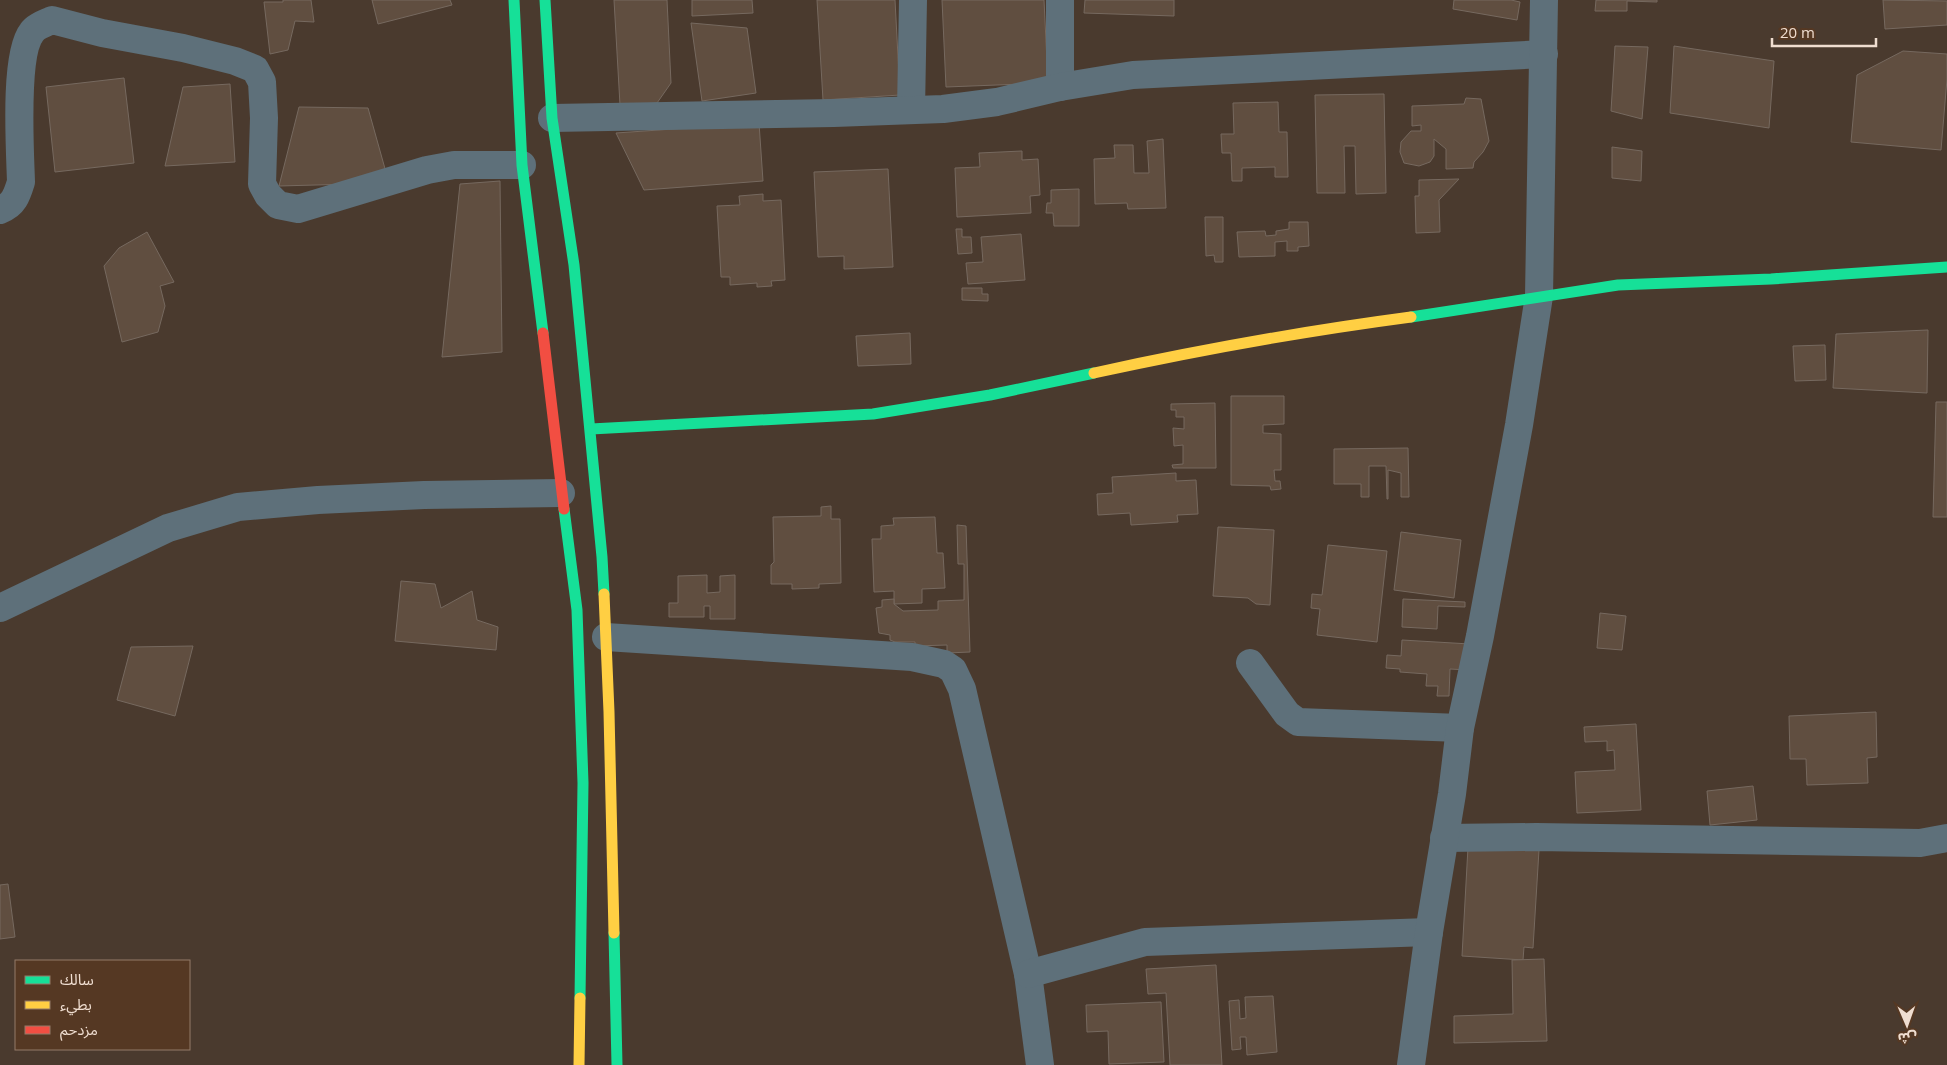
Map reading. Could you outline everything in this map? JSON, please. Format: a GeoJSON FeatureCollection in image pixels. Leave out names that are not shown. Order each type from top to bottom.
{"type":"FeatureCollection","features":[{"type":"Feature","properties":{"kind":"street"},"geometry":{"type":"LineString","coordinates":[[514,0],[522,165],[561,493],[577,610],[583,783],[579,1065]]}},
{"type":"Feature","properties":{"kind":"street"},"geometry":{"type":"LineString","coordinates":[[544,0],[552,118],[574,265],[602,557],[606,638],[617,1065]]}},
{"type":"Feature","properties":{"kind":"street"},"geometry":{"type":"LineString","coordinates":[[911,110],[913,0]]}},
{"type":"Feature","properties":{"kind":"street"},"geometry":{"type":"LineString","coordinates":[[1060,0],[1060,87]]}},
{"type":"Feature","properties":{"kind":"street"},"geometry":{"type":"LineString","coordinates":[[1411,1065],[1460,728],[1480,636],[1519,425],[1539,296],[1544,0]]}},
{"type":"Feature","properties":{"kind":"street"},"geometry":{"type":"LineString","coordinates":[[0,210],[8,207],[16,197],[21,182],[20,64],[25,43],[33,30],[54,10],[102,32],[183,48],[235,61],[255,69],[262,82],[264,118],[262,184],[268,195],[278,205],[298,209],[427,170],[454,165],[522,165]]}},
{"type":"Feature","properties":{"kind":"street"},"geometry":{"type":"LineString","coordinates":[[552,118],[944,109],[998,102],[1060,87],[1133,74],[1544,54]]}},
{"type":"Feature","properties":{"kind":"street"},"geometry":{"type":"LineString","coordinates":[[591,428],[873,414],[990,394],[1163,358],[1315,330],[1618,285],[1771,279],[1947,266]]}},
{"type":"Feature","properties":{"kind":"street"},"geometry":{"type":"LineString","coordinates":[[0,608],[168,528],[238,507],[318,500],[424,495],[561,493]]}},
{"type":"Feature","properties":{"kind":"street"},"geometry":{"type":"LineString","coordinates":[[606,638],[912,657],[944,664],[953,670],[962,689],[1028,974],[1040,1065]]}},
{"type":"Feature","properties":{"kind":"street"},"geometry":{"type":"LineString","coordinates":[[1250,663],[1287,714],[1298,722],[1460,728]]}},
{"type":"Feature","properties":{"kind":"street"},"geometry":{"type":"LineString","coordinates":[[1444,838],[1536,837],[1920,843],[1947,838]]}},
{"type":"Feature","properties":{"kind":"street"},"geometry":{"type":"LineString","coordinates":[[1028,974],[1145,942],[1429,932]]}},
{"type":"Feature","properties":{"kind":"building"},"geometry":{"type":"Polygon","coordinates":[[[283,0],[311,0],[314,22],[295,21],[288,50],[270,54],[264,2],[283,2],[283,0]]]}},
{"type":"Feature","properties":{"kind":"building"},"geometry":{"type":"Polygon","coordinates":[[[372,0],[450,0],[452,5],[378,24],[372,0]]]}},
{"type":"Feature","properties":{"kind":"building"},"geometry":{"type":"Polygon","coordinates":[[[614,0],[667,0],[671,83],[657,103],[620,105],[614,0]]]}},
{"type":"Feature","properties":{"kind":"building"},"geometry":{"type":"Polygon","coordinates":[[[692,0],[752,0],[753,13],[692,16],[692,0]]]}},
{"type":"Feature","properties":{"kind":"building"},"geometry":{"type":"Polygon","coordinates":[[[817,0],[895,0],[900,95],[823,100],[817,0]]]}},
{"type":"Feature","properties":{"kind":"building"},"geometry":{"type":"Polygon","coordinates":[[[942,0],[1044,0],[1048,83],[946,87],[942,0]]]}},
{"type":"Feature","properties":{"kind":"building"},"geometry":{"type":"Polygon","coordinates":[[[1085,0],[1174,0],[1174,16],[1084,13],[1085,0]]]}},
{"type":"Feature","properties":{"kind":"building"},"geometry":{"type":"Polygon","coordinates":[[[1454,0],[1511,0],[1520,2],[1517,20],[1453,9],[1454,0]]]}},
{"type":"Feature","properties":{"kind":"building"},"geometry":{"type":"Polygon","coordinates":[[[1596,0],[1657,0],[1657,2],[1627,1],[1627,11],[1595,11],[1596,0]]]}},
{"type":"Feature","properties":{"kind":"building"},"geometry":{"type":"Polygon","coordinates":[[[1883,0],[1947,1],[1947,25],[1885,29],[1883,0]]]}},
{"type":"Feature","properties":{"kind":"building"},"geometry":{"type":"Polygon","coordinates":[[[691,23],[747,28],[756,93],[702,101],[691,23]]]}},
{"type":"Feature","properties":{"kind":"building"},"geometry":{"type":"Polygon","coordinates":[[[1615,46],[1648,47],[1642,119],[1611,111],[1615,46]]]}},
{"type":"Feature","properties":{"kind":"building"},"geometry":{"type":"Polygon","coordinates":[[[1674,46],[1774,61],[1769,128],[1670,113],[1674,46]]]}},
{"type":"Feature","properties":{"kind":"building"},"geometry":{"type":"Polygon","coordinates":[[[1903,51],[1947,54],[1947,79],[1941,150],[1851,142],[1857,75],[1903,51]]]}},
{"type":"Feature","properties":{"kind":"building"},"geometry":{"type":"Polygon","coordinates":[[[124,78],[134,163],[55,172],[46,87],[124,78]]]}},
{"type":"Feature","properties":{"kind":"building"},"geometry":{"type":"Polygon","coordinates":[[[230,84],[235,162],[165,166],[183,87],[230,84]]]}},
{"type":"Feature","properties":{"kind":"building"},"geometry":{"type":"Polygon","coordinates":[[[1384,94],[1386,193],[1356,194],[1355,146],[1344,146],[1345,193],[1317,193],[1315,95],[1384,94]]]}},
{"type":"Feature","properties":{"kind":"building"},"geometry":{"type":"Polygon","coordinates":[[[1466,98],[1481,99],[1489,141],[1483,152],[1474,162],[1473,168],[1446,169],[1446,149],[1434,139],[1434,156],[1430,162],[1419,166],[1404,163],[1400,152],[1401,142],[1411,131],[1421,131],[1421,125],[1412,126],[1412,106],[1464,104],[1466,98]]]}},
{"type":"Feature","properties":{"kind":"building"},"geometry":{"type":"Polygon","coordinates":[[[1278,102],[1279,132],[1287,132],[1288,177],[1275,177],[1275,167],[1242,168],[1242,181],[1232,181],[1231,153],[1222,153],[1221,134],[1234,134],[1233,103],[1278,102]]]}},
{"type":"Feature","properties":{"kind":"building"},"geometry":{"type":"Polygon","coordinates":[[[299,107],[368,108],[389,183],[279,186],[299,107]]]}},
{"type":"Feature","properties":{"kind":"building"},"geometry":{"type":"Polygon","coordinates":[[[759,123],[763,181],[644,190],[616,133],[759,123]]]}},
{"type":"Feature","properties":{"kind":"building"},"geometry":{"type":"Polygon","coordinates":[[[1163,139],[1166,208],[1128,209],[1127,203],[1095,204],[1094,159],[1115,158],[1114,145],[1133,145],[1134,173],[1149,173],[1147,141],[1163,139]]]}},
{"type":"Feature","properties":{"kind":"building"},"geometry":{"type":"Polygon","coordinates":[[[1612,147],[1642,151],[1641,181],[1612,178],[1612,147]]]}},
{"type":"Feature","properties":{"kind":"building"},"geometry":{"type":"Polygon","coordinates":[[[1022,151],[1022,160],[1038,159],[1040,195],[1030,196],[1031,213],[957,217],[955,168],[980,167],[979,153],[1022,151]]]}},
{"type":"Feature","properties":{"kind":"building"},"geometry":{"type":"Polygon","coordinates":[[[888,169],[893,267],[844,269],[844,256],[818,257],[814,172],[888,169]]]}},
{"type":"Feature","properties":{"kind":"building"},"geometry":{"type":"Polygon","coordinates":[[[1459,179],[1439,200],[1440,232],[1416,233],[1415,196],[1419,196],[1419,180],[1459,179]]]}},
{"type":"Feature","properties":{"kind":"building"},"geometry":{"type":"Polygon","coordinates":[[[500,181],[502,352],[442,357],[460,184],[500,181]]]}},
{"type":"Feature","properties":{"kind":"building"},"geometry":{"type":"Polygon","coordinates":[[[1079,189],[1079,226],[1054,226],[1053,213],[1046,213],[1047,203],[1051,203],[1051,190],[1079,189]]]}},
{"type":"Feature","properties":{"kind":"building"},"geometry":{"type":"Polygon","coordinates":[[[763,194],[763,201],[781,200],[785,280],[771,281],[772,286],[757,287],[757,283],[730,285],[730,277],[721,277],[717,206],[740,205],[739,196],[763,194]]]}},
{"type":"Feature","properties":{"kind":"building"},"geometry":{"type":"Polygon","coordinates":[[[1205,217],[1223,217],[1223,262],[1215,262],[1214,255],[1206,256],[1205,217]]]}},
{"type":"Feature","properties":{"kind":"building"},"geometry":{"type":"Polygon","coordinates":[[[1289,222],[1308,222],[1309,246],[1298,247],[1298,251],[1287,251],[1287,241],[1275,242],[1275,256],[1239,257],[1237,232],[1265,231],[1266,236],[1276,235],[1276,231],[1289,229],[1289,222]]]}},
{"type":"Feature","properties":{"kind":"building"},"geometry":{"type":"Polygon","coordinates":[[[956,229],[962,229],[962,237],[971,237],[972,253],[958,254],[956,229]]]}},
{"type":"Feature","properties":{"kind":"building"},"geometry":{"type":"Polygon","coordinates":[[[147,232],[174,282],[160,286],[165,306],[158,332],[122,342],[104,266],[119,248],[147,232]]]}},
{"type":"Feature","properties":{"kind":"building"},"geometry":{"type":"Polygon","coordinates":[[[1021,234],[1025,280],[968,284],[966,263],[983,262],[981,237],[1021,234]]]}},
{"type":"Feature","properties":{"kind":"building"},"geometry":{"type":"Polygon","coordinates":[[[962,288],[982,288],[982,294],[988,294],[988,301],[962,300],[962,288]]]}},
{"type":"Feature","properties":{"kind":"building"},"geometry":{"type":"Polygon","coordinates":[[[1928,330],[1927,393],[1833,388],[1836,334],[1928,330]]]}},
{"type":"Feature","properties":{"kind":"building"},"geometry":{"type":"Polygon","coordinates":[[[910,333],[911,364],[858,366],[856,336],[910,333]]]}},
{"type":"Feature","properties":{"kind":"building"},"geometry":{"type":"Polygon","coordinates":[[[1825,345],[1826,380],[1795,381],[1793,346],[1825,345]]]}},
{"type":"Feature","properties":{"kind":"building"},"geometry":{"type":"Polygon","coordinates":[[[1231,396],[1284,396],[1284,424],[1263,425],[1263,433],[1281,434],[1281,470],[1274,470],[1275,481],[1280,481],[1281,489],[1271,490],[1270,486],[1231,485],[1231,396]]]}},
{"type":"Feature","properties":{"kind":"building"},"geometry":{"type":"Polygon","coordinates":[[[1936,402],[1947,402],[1947,517],[1933,517],[1936,402]]]}},
{"type":"Feature","properties":{"kind":"building"},"geometry":{"type":"Polygon","coordinates":[[[1215,403],[1216,468],[1173,468],[1172,465],[1183,464],[1183,445],[1174,446],[1173,428],[1184,429],[1184,417],[1176,417],[1176,410],[1171,410],[1171,404],[1215,403]]]}},
{"type":"Feature","properties":{"kind":"building"},"geometry":{"type":"Polygon","coordinates":[[[1408,448],[1409,497],[1401,497],[1401,473],[1388,470],[1387,499],[1386,466],[1369,466],[1369,497],[1361,497],[1361,484],[1334,484],[1334,449],[1408,448]]]}},
{"type":"Feature","properties":{"kind":"building"},"geometry":{"type":"Polygon","coordinates":[[[1176,473],[1176,481],[1196,480],[1198,514],[1177,515],[1178,522],[1131,525],[1130,513],[1098,515],[1097,494],[1113,493],[1112,477],[1176,473]]]}},
{"type":"Feature","properties":{"kind":"building"},"geometry":{"type":"Polygon","coordinates":[[[831,506],[831,519],[840,519],[841,583],[819,584],[819,588],[792,589],[792,584],[771,584],[771,565],[774,562],[773,517],[821,516],[821,507],[831,506]]]}},
{"type":"Feature","properties":{"kind":"building"},"geometry":{"type":"Polygon","coordinates":[[[935,517],[937,553],[943,553],[945,588],[922,589],[922,603],[894,604],[894,591],[874,592],[872,539],[881,539],[881,526],[894,525],[893,518],[935,517]]]}},
{"type":"Feature","properties":{"kind":"building"},"geometry":{"type":"Polygon","coordinates":[[[957,525],[966,526],[970,652],[947,653],[947,645],[915,646],[915,642],[895,642],[890,640],[890,635],[879,633],[876,608],[882,607],[882,600],[894,599],[894,604],[903,611],[938,610],[938,601],[964,600],[964,564],[958,564],[957,525]]]}},
{"type":"Feature","properties":{"kind":"building"},"geometry":{"type":"Polygon","coordinates":[[[1218,527],[1274,530],[1270,605],[1256,604],[1248,598],[1213,596],[1218,527]]]}},
{"type":"Feature","properties":{"kind":"building"},"geometry":{"type":"Polygon","coordinates":[[[1401,532],[1461,540],[1454,598],[1394,590],[1401,532]]]}},
{"type":"Feature","properties":{"kind":"building"},"geometry":{"type":"Polygon","coordinates":[[[1328,545],[1387,551],[1377,642],[1317,635],[1320,609],[1311,608],[1312,594],[1322,595],[1328,545]]]}},
{"type":"Feature","properties":{"kind":"building"},"geometry":{"type":"Polygon","coordinates":[[[707,575],[707,593],[720,592],[720,576],[735,575],[735,619],[710,619],[710,606],[704,606],[704,617],[669,617],[669,603],[678,603],[678,576],[707,575]]]}},
{"type":"Feature","properties":{"kind":"building"},"geometry":{"type":"Polygon","coordinates":[[[401,581],[435,584],[441,608],[472,591],[477,620],[498,627],[496,650],[395,641],[401,581]]]}},
{"type":"Feature","properties":{"kind":"building"},"geometry":{"type":"Polygon","coordinates":[[[1403,599],[1465,602],[1465,607],[1438,606],[1437,629],[1402,627],[1403,599]]]}},
{"type":"Feature","properties":{"kind":"building"},"geometry":{"type":"Polygon","coordinates":[[[1600,613],[1626,616],[1622,650],[1597,648],[1600,613]]]}},
{"type":"Feature","properties":{"kind":"building"},"geometry":{"type":"Polygon","coordinates":[[[1402,640],[1470,644],[1468,670],[1450,669],[1449,696],[1437,696],[1438,686],[1426,686],[1427,674],[1400,672],[1400,669],[1386,668],[1387,655],[1401,656],[1402,640]]]}},
{"type":"Feature","properties":{"kind":"building"},"geometry":{"type":"Polygon","coordinates":[[[193,646],[175,716],[117,700],[131,647],[193,646]]]}},
{"type":"Feature","properties":{"kind":"building"},"geometry":{"type":"Polygon","coordinates":[[[1876,712],[1877,757],[1867,758],[1868,783],[1807,785],[1806,759],[1790,759],[1789,716],[1876,712]]]}},
{"type":"Feature","properties":{"kind":"building"},"geometry":{"type":"Polygon","coordinates":[[[1636,724],[1641,810],[1577,813],[1575,772],[1615,770],[1614,750],[1607,751],[1607,741],[1585,742],[1584,727],[1636,724]]]}},
{"type":"Feature","properties":{"kind":"building"},"geometry":{"type":"Polygon","coordinates":[[[1753,786],[1757,820],[1710,825],[1707,791],[1753,786]]]}},
{"type":"Feature","properties":{"kind":"building"},"geometry":{"type":"Polygon","coordinates":[[[1468,847],[1539,850],[1533,948],[1524,947],[1523,960],[1462,956],[1468,847]]]}},
{"type":"Feature","properties":{"kind":"building"},"geometry":{"type":"Polygon","coordinates":[[[8,884],[15,937],[0,939],[0,885],[8,884]]]}},
{"type":"Feature","properties":{"kind":"building"},"geometry":{"type":"Polygon","coordinates":[[[1544,959],[1547,1041],[1454,1043],[1454,1016],[1513,1014],[1512,960],[1544,959]]]}},
{"type":"Feature","properties":{"kind":"building"},"geometry":{"type":"Polygon","coordinates":[[[1216,965],[1222,1065],[1170,1065],[1166,993],[1148,994],[1146,969],[1216,965]]]}},
{"type":"Feature","properties":{"kind":"building"},"geometry":{"type":"Polygon","coordinates":[[[1273,996],[1277,1052],[1247,1055],[1246,1037],[1240,1037],[1241,1049],[1232,1050],[1229,1001],[1239,1000],[1240,1019],[1246,1018],[1245,997],[1273,996]]]}},
{"type":"Feature","properties":{"kind":"building"},"geometry":{"type":"Polygon","coordinates":[[[1161,1002],[1164,1062],[1109,1064],[1108,1031],[1087,1032],[1086,1005],[1161,1002]]]}},
{"type":"Feature","properties":{"kind":"traffic: fast"},"geometry":{"type":"LineString","coordinates":[[514,0],[522,165],[543,333]]}},
{"type":"Feature","properties":{"kind":"traffic: fast"},"geometry":{"type":"LineString","coordinates":[[545,0],[552,118],[574,265],[604,594]]}},
{"type":"Feature","properties":{"kind":"traffic: fast"},"geometry":{"type":"LineString","coordinates":[[1411,317],[1618,285],[1771,279],[1947,267]]}},
{"type":"Feature","properties":{"kind":"traffic: fast"},"geometry":{"type":"LineString","coordinates":[[591,429],[873,414],[990,395],[1094,373]]}},
{"type":"Feature","properties":{"kind":"traffic: fast"},"geometry":{"type":"LineString","coordinates":[[564,509],[577,610],[583,783],[580,998]]}},
{"type":"Feature","properties":{"kind":"traffic: fast"},"geometry":{"type":"LineString","coordinates":[[614,933],[617,1065]]}},
{"type":"Feature","properties":{"kind":"traffic: slow"},"geometry":{"type":"LineString","coordinates":[[1094,373],[1252,342],[1411,317]]}},
{"type":"Feature","properties":{"kind":"traffic: slow"},"geometry":{"type":"LineString","coordinates":[[604,594],[609,712],[614,933]]}},
{"type":"Feature","properties":{"kind":"traffic: slow"},"geometry":{"type":"LineString","coordinates":[[579,1065],[580,998]]}},
{"type":"Feature","properties":{"kind":"traffic: jam"},"geometry":{"type":"LineString","coordinates":[[543,333],[564,509]]}}]}
